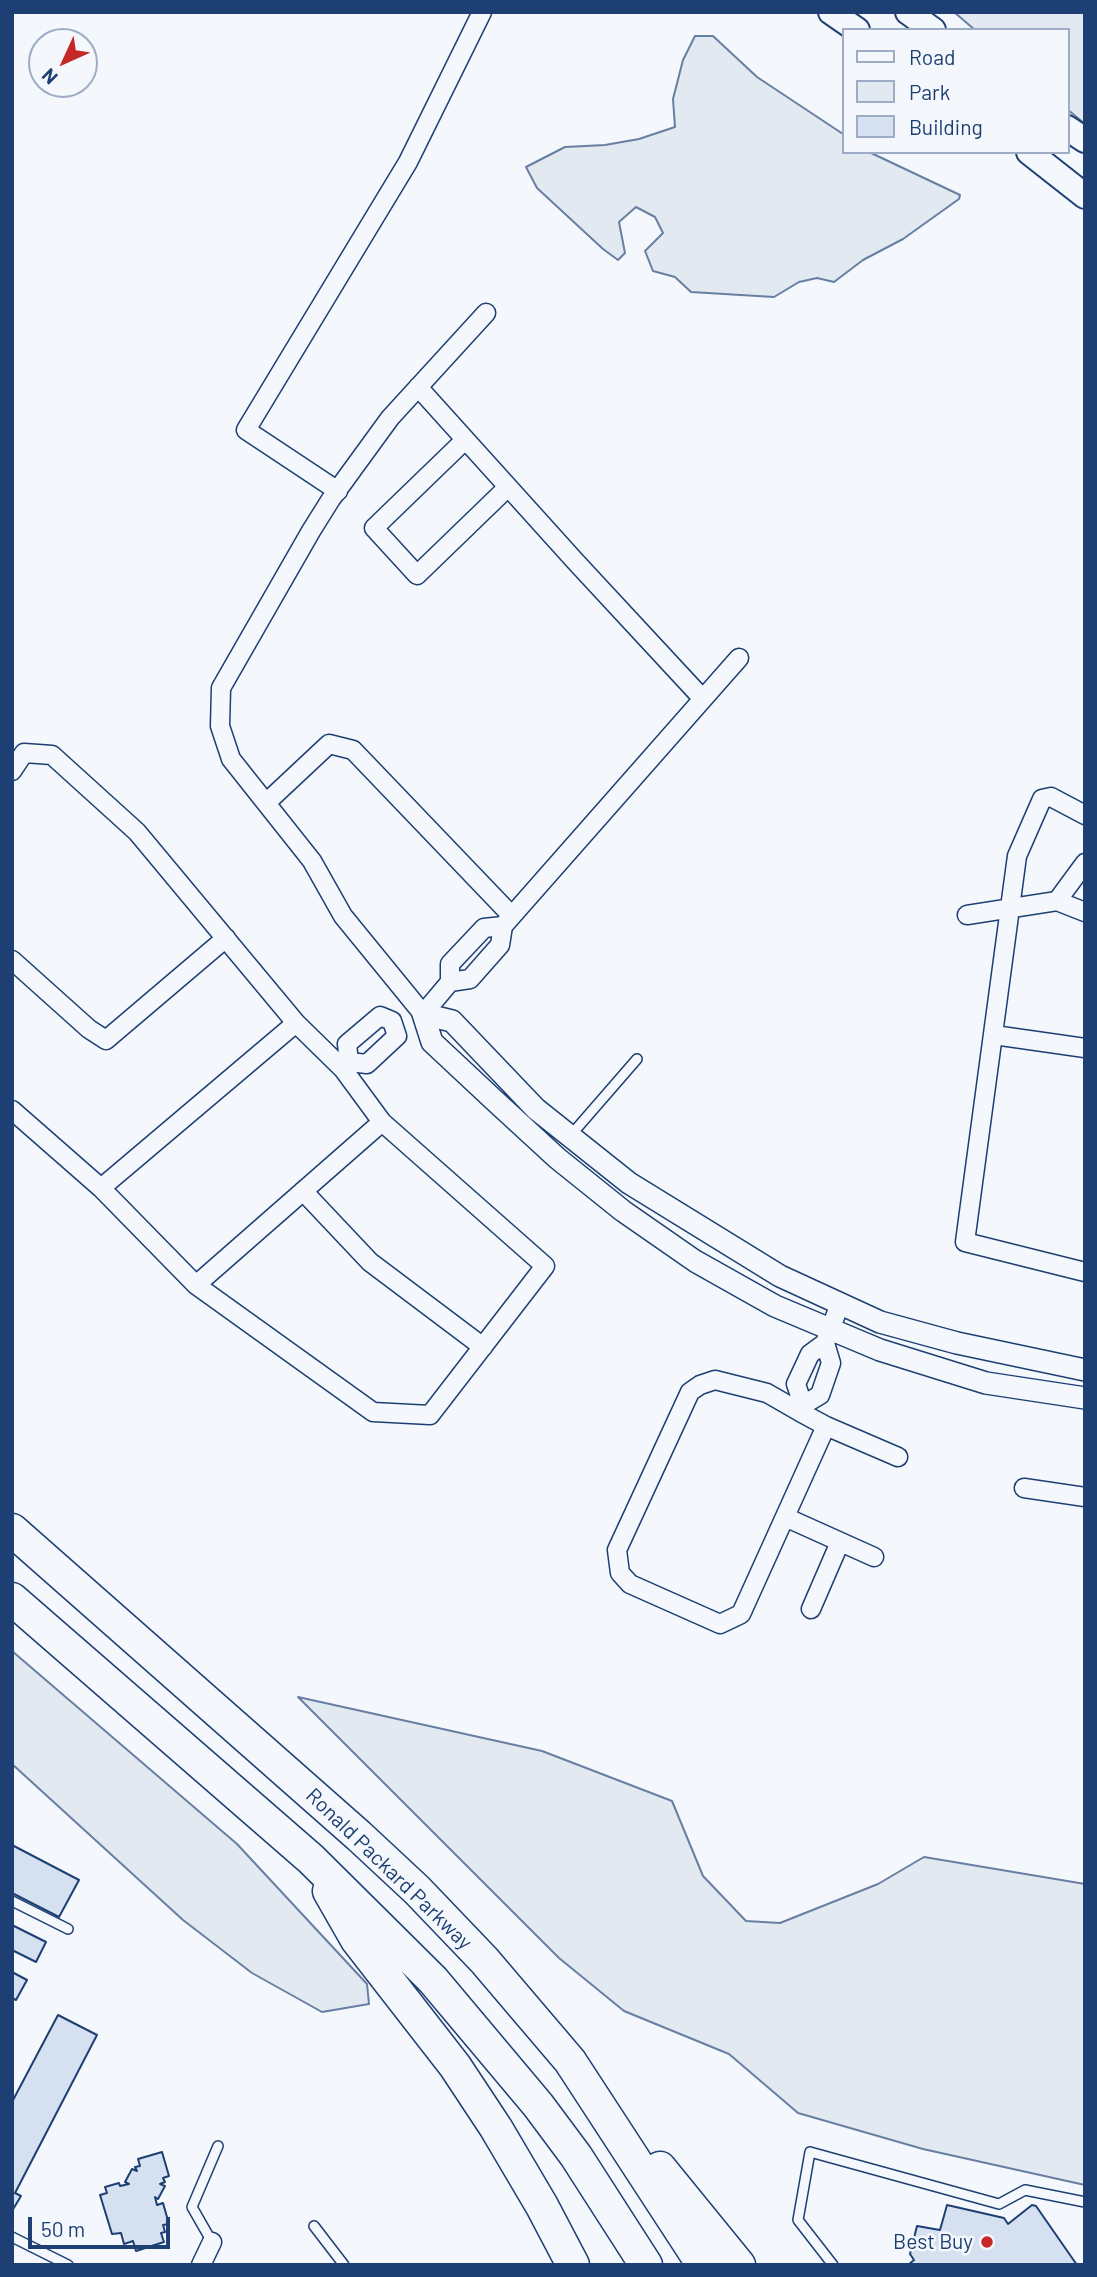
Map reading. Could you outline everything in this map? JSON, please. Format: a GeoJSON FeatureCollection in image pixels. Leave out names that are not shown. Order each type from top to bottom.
{"type":"FeatureCollection","features":[{"type":"Feature","properties":{"kind":"highway","name":"Ronald Packard Parkway"},"geometry":{"type":"LineString","coordinates":[[12,1530],[349,1827],[417,1890],[484,1960],[570,2061],[703,2265]]}},
{"type":"Feature","properties":{"kind":"highway"},"geometry":{"type":"LineString","coordinates":[[12,1599],[311,1859],[433,1980],[538,2105],[576,2156],[646,2265]]}},
{"type":"Feature","properties":{"kind":"highway"},"geometry":{"type":"LineString","coordinates":[[311,1859],[357,1940],[455,2066],[496,2128],[573,2265]]}},
{"type":"Feature","properties":{"kind":"highway"},"geometry":{"type":"LineString","coordinates":[[570,2061],[738,2265]]}},
{"type":"Feature","properties":{"kind":"main road"},"geometry":{"type":"LineString","coordinates":[[831,12],[854,28]]}},
{"type":"Feature","properties":{"kind":"main road"},"geometry":{"type":"LineString","coordinates":[[908,12],[930,28]]}},
{"type":"Feature","properties":{"kind":"main road"},"geometry":{"type":"LineString","coordinates":[[1069,129],[1085,140]]}},
{"type":"Feature","properties":{"kind":"main road"},"geometry":{"type":"LineString","coordinates":[[1031,154],[1085,197]]}},
{"type":"Feature","properties":{"kind":"street"},"geometry":{"type":"LineString","coordinates":[[338,491],[246,430],[408,162],[482,12]]}},
{"type":"Feature","properties":{"kind":"street"},"geometry":{"type":"LineString","coordinates":[[486,313],[390,418],[338,491],[311,531],[221,688],[220,726],[231,759],[312,861],[343,916],[418,1008],[432,1042],[557,1158],[623,1211],[695,1261],[827,1336],[986,1383],[1085,1398]]}},
{"type":"Feature","properties":{"kind":"street"},"geometry":{"type":"LineString","coordinates":[[418,387],[703,699]]}},
{"type":"Feature","properties":{"kind":"street"},"geometry":{"type":"LineString","coordinates":[[465,440],[374,528],[416,575],[508,487]]}},
{"type":"Feature","properties":{"kind":"street"},"geometry":{"type":"LineString","coordinates":[[392,1021],[418,1008],[450,982],[450,964],[484,928],[508,921],[739,658]]}},
{"type":"Feature","properties":{"kind":"street"},"geometry":{"type":"LineString","coordinates":[[266,803],[329,744],[354,750],[508,921]]}},
{"type":"Feature","properties":{"kind":"street"},"geometry":{"type":"LineString","coordinates":[[12,771],[24,753],[52,755],[137,832],[296,1023],[346,1065],[382,1122],[545,1266],[430,1415],[373,1412],[196,1285],[101,1188],[12,1110]]}},
{"type":"Feature","properties":{"kind":"street"},"geometry":{"type":"LineString","coordinates":[[1085,815],[1051,797],[1042,799],[1017,856],[965,1242],[1085,1272]]}},
{"type":"Feature","properties":{"kind":"street"},"geometry":{"type":"LineString","coordinates":[[1057,901],[1085,863]]}},
{"type":"Feature","properties":{"kind":"street"},"geometry":{"type":"LineString","coordinates":[[967,915],[1057,901],[1085,912]]}},
{"type":"Feature","properties":{"kind":"street"},"geometry":{"type":"LineString","coordinates":[[12,960],[89,1029],[106,1040],[226,938]]}},
{"type":"Feature","properties":{"kind":"street"},"geometry":{"type":"LineString","coordinates":[[418,1008],[452,1020],[536,1109],[629,1183],[780,1276],[880,1322],[957,1343],[1085,1370]]}},
{"type":"Feature","properties":{"kind":"street"},"geometry":{"type":"LineString","coordinates":[[380,1016],[392,1021],[397,1036],[368,1064],[346,1065],[347,1044],[380,1016]]}},
{"type":"Feature","properties":{"kind":"street"},"geometry":{"type":"LineString","coordinates":[[101,1188],[296,1023]]}},
{"type":"Feature","properties":{"kind":"street"},"geometry":{"type":"LineString","coordinates":[[994,1035],[1085,1048]]}},
{"type":"Feature","properties":{"kind":"street"},"geometry":{"type":"LineString","coordinates":[[196,1285],[382,1122]]}},
{"type":"Feature","properties":{"kind":"street"},"geometry":{"type":"LineString","coordinates":[[303,1191],[370,1262],[483,1347]]}},
{"type":"Feature","properties":{"kind":"street"},"geometry":{"type":"LineString","coordinates":[[802,1409],[796,1384],[810,1354],[827,1336],[840,1304]]}},
{"type":"Feature","properties":{"kind":"street"},"geometry":{"type":"LineString","coordinates":[[802,1409],[820,1395],[831,1363],[827,1336]]}},
{"type":"Feature","properties":{"kind":"street"},"geometry":{"type":"LineString","coordinates":[[826,1426],[741,1614],[720,1624],[644,1592],[630,1584],[620,1573],[617,1550],[690,1392],[700,1385],[715,1380],[767,1393],[802,1409],[826,1426],[898,1457]]}},
{"type":"Feature","properties":{"kind":"street"},"geometry":{"type":"LineString","coordinates":[[1024,1488],[1085,1497]]}},
{"type":"Feature","properties":{"kind":"street"},"geometry":{"type":"LineString","coordinates":[[785,1517],[874,1557]]}},
{"type":"Feature","properties":{"kind":"street"},"geometry":{"type":"LineString","coordinates":[[811,1609],[840,1542]]}},
{"type":"Feature","properties":{"kind":"street"},"geometry":{"type":"LineString","coordinates":[[201,2265],[212,2242]]}},
{"type":"Feature","properties":{"kind":"lane"},"geometry":{"type":"LineString","coordinates":[[570,1136],[638,1059]]}},
{"type":"Feature","properties":{"kind":"lane"},"geometry":{"type":"LineString","coordinates":[[12,1901],[68,1929]]}},
{"type":"Feature","properties":{"kind":"lane"},"geometry":{"type":"LineString","coordinates":[[212,2242],[192,2207],[218,2146]]}},
{"type":"Feature","properties":{"kind":"lane"},"geometry":{"type":"LineString","coordinates":[[833,2265],[798,2220],[810,2152],[999,2204],[1025,2190],[1085,2202]]}},
{"type":"Feature","properties":{"kind":"lane"},"geometry":{"type":"LineString","coordinates":[[314,2226],[344,2265]]}},
{"type":"Feature","properties":{"kind":"lane"},"geometry":{"type":"LineString","coordinates":[[12,2237],[68,2265]]}},
{"type":"Feature","properties":{"kind":"green space"},"geometry":{"type":"Polygon","coordinates":[[[954,12],[1085,12],[1085,124],[1069,111],[1069,28],[973,28],[954,12]]]}},
{"type":"Feature","properties":{"kind":"green space"},"geometry":{"type":"Polygon","coordinates":[[[695,36],[713,36],[757,77],[842,133],[842,154],[873,154],[960,195],[959,199],[903,239],[863,260],[834,282],[817,278],[799,282],[774,297],[691,292],[675,277],[653,271],[645,251],[663,233],[655,217],[636,207],[619,222],[625,253],[618,260],[537,188],[526,167],[565,147],[605,145],[639,139],[675,127],[673,99],[683,60],[695,36]]]}},
{"type":"Feature","properties":{"kind":"green space"},"geometry":{"type":"Polygon","coordinates":[[[12,1651],[237,1844],[367,1984],[369,2004],[322,2012],[252,1973],[183,1920],[12,1764],[12,1651]]]}},
{"type":"Feature","properties":{"kind":"green space"},"geometry":{"type":"Polygon","coordinates":[[[298,1697],[542,1751],[672,1801],[703,1876],[746,1921],[780,1923],[878,1884],[924,1857],[1085,1884],[1085,2185],[923,2149],[798,2113],[729,2054],[624,2011],[559,1958],[298,1697]]]}},
{"type":"Feature","properties":{"kind":"building"},"geometry":{"type":"Polygon","coordinates":[[[12,1845],[79,1880],[59,1917],[12,1893],[12,1845]]]}},
{"type":"Feature","properties":{"kind":"building"},"geometry":{"type":"Polygon","coordinates":[[[12,1925],[46,1942],[36,1962],[12,1950],[12,1925]]]}},
{"type":"Feature","properties":{"kind":"building"},"geometry":{"type":"Polygon","coordinates":[[[12,1972],[27,1980],[16,2000],[12,1998],[12,1972]]]}},
{"type":"Feature","properties":{"kind":"building"},"geometry":{"type":"Polygon","coordinates":[[[58,2015],[97,2035],[15,2193],[21,2196],[12,2211],[12,2102],[58,2015]]]}},
{"type":"Feature","properties":{"kind":"building"},"geometry":{"type":"Polygon","coordinates":[[[162,2152],[169,2176],[163,2178],[165,2182],[160,2184],[165,2186],[158,2199],[155,2197],[157,2205],[163,2203],[169,2224],[163,2225],[165,2232],[161,2233],[164,2242],[136,2251],[133,2241],[124,2244],[121,2233],[112,2234],[100,2195],[107,2193],[105,2187],[119,2183],[120,2186],[129,2184],[125,2182],[132,2169],[137,2171],[135,2167],[140,2166],[138,2159],[162,2152]]]}},
{"type":"Feature","properties":{"kind":"building","name":"Best Buy"},"geometry":{"type":"Polygon","coordinates":[[[947,2205],[1004,2218],[1008,2224],[1032,2205],[1036,2206],[1077,2265],[908,2265],[914,2260],[910,2254],[917,2226],[940,2230],[947,2205]]]}},
{"type":"Feature","properties":{"kind":"place","name":"Best Buy"},"geometry":{"type":"Point","coordinates":[987,2242]}}]}
